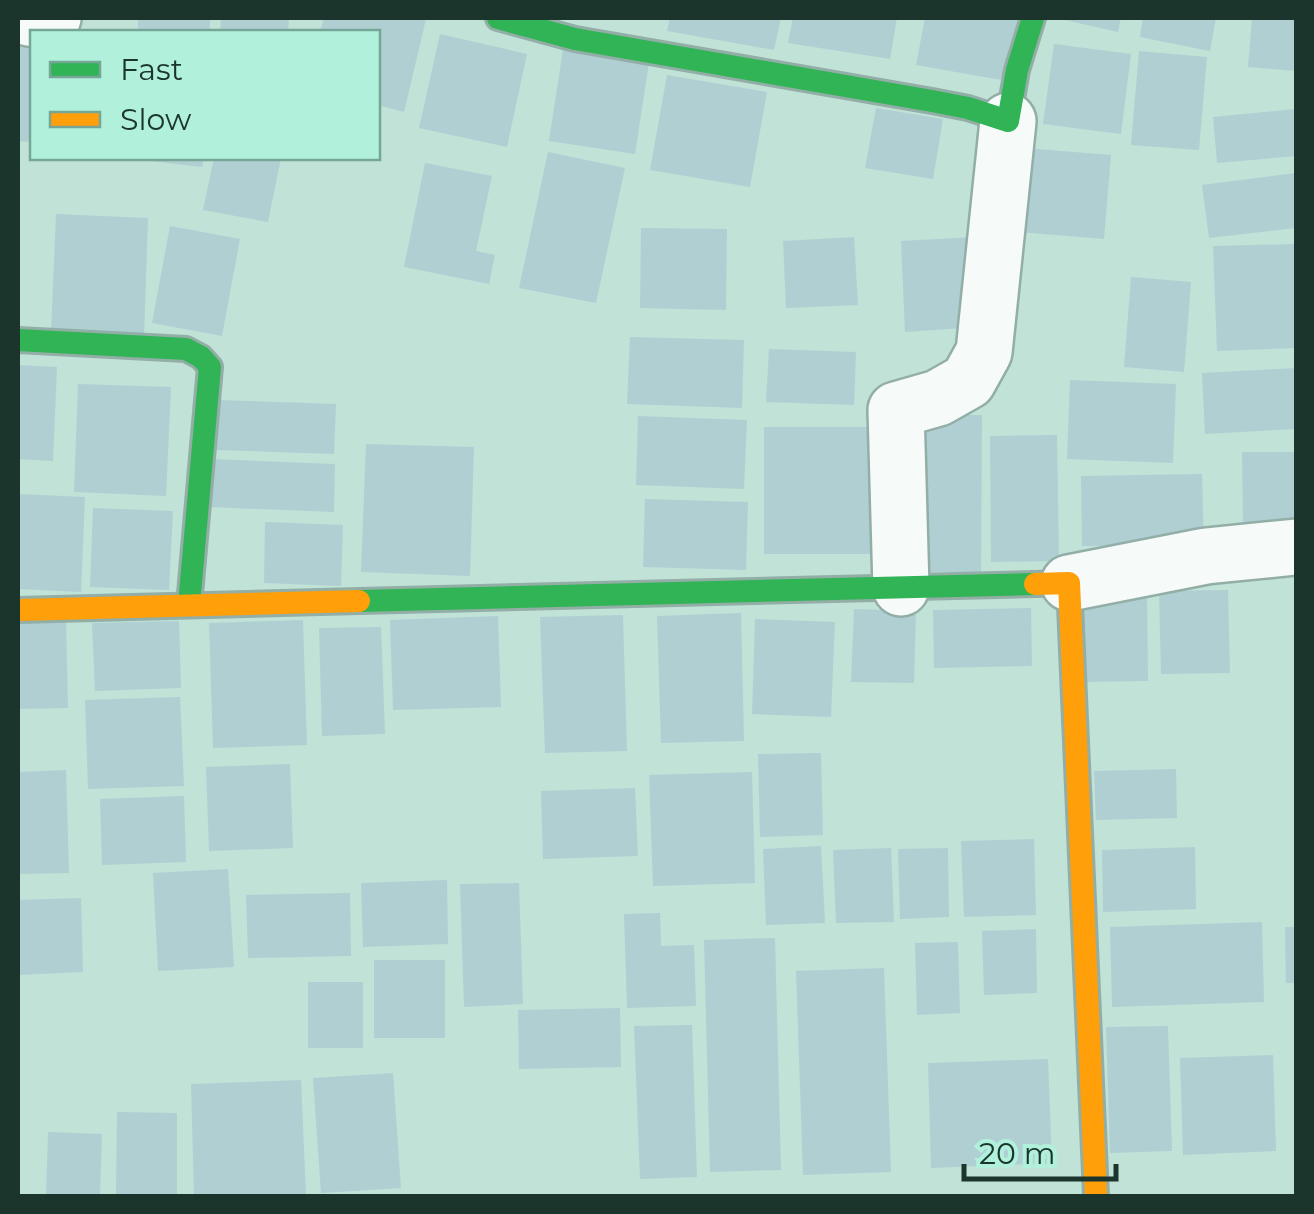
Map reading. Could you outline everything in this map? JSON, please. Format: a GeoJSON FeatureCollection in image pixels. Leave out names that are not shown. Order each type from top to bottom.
{"type":"FeatureCollection","features":[{"type":"Feature","properties":{"kind":"street"},"geometry":{"type":"LineString","coordinates":[[29,18],[53,18]]}},
{"type":"Feature","properties":{"kind":"street"},"geometry":{"type":"LineString","coordinates":[[498,18],[575,39],[932,101],[1008,121]]}},
{"type":"Feature","properties":{"kind":"street"},"geometry":{"type":"LineString","coordinates":[[901,588],[896,410],[938,398],[968,382],[984,352],[1008,121],[1017,70],[1033,18]]}},
{"type":"Feature","properties":{"kind":"street"},"geometry":{"type":"LineString","coordinates":[[18,340],[186,349],[210,367],[189,606]]}},
{"type":"Feature","properties":{"kind":"street"},"geometry":{"type":"LineString","coordinates":[[18,610],[1069,584],[1206,556],[1296,547]]}},
{"type":"Feature","properties":{"kind":"street"},"geometry":{"type":"LineString","coordinates":[[1069,584],[1096,1196]]}},
{"type":"Feature","properties":{"kind":"building"},"geometry":{"type":"Polygon","coordinates":[[[138,18],[210,18],[210,30],[138,30],[138,18]]]}},
{"type":"Feature","properties":{"kind":"building"},"geometry":{"type":"Polygon","coordinates":[[[221,18],[289,18],[288,30],[220,30],[221,18]]]}},
{"type":"Feature","properties":{"kind":"building"},"geometry":{"type":"Polygon","coordinates":[[[324,18],[426,19],[404,112],[380,106],[380,30],[321,30],[324,18]]]}},
{"type":"Feature","properties":{"kind":"building"},"geometry":{"type":"Polygon","coordinates":[[[670,18],[781,18],[774,50],[667,31],[670,18]]]}},
{"type":"Feature","properties":{"kind":"building"},"geometry":{"type":"Polygon","coordinates":[[[793,18],[897,18],[890,59],[788,43],[793,18]]]}},
{"type":"Feature","properties":{"kind":"building"},"geometry":{"type":"Polygon","coordinates":[[[925,18],[1019,18],[1007,81],[916,65],[925,18]]]}},
{"type":"Feature","properties":{"kind":"building"},"geometry":{"type":"Polygon","coordinates":[[[1056,18],[1121,18],[1118,32],[1056,18]]]}},
{"type":"Feature","properties":{"kind":"building"},"geometry":{"type":"Polygon","coordinates":[[[1143,18],[1216,18],[1210,51],[1140,37],[1143,18]]]}},
{"type":"Feature","properties":{"kind":"building"},"geometry":{"type":"Polygon","coordinates":[[[1252,18],[1296,18],[1296,71],[1248,67],[1252,18]]]}},
{"type":"Feature","properties":{"kind":"building"},"geometry":{"type":"Polygon","coordinates":[[[440,34],[527,54],[507,147],[419,128],[440,34]]]}},
{"type":"Feature","properties":{"kind":"building"},"geometry":{"type":"Polygon","coordinates":[[[18,38],[30,38],[30,142],[18,141],[18,38]]]}},
{"type":"Feature","properties":{"kind":"building"},"geometry":{"type":"Polygon","coordinates":[[[1054,44],[1131,54],[1121,134],[1043,124],[1054,44]]]}},
{"type":"Feature","properties":{"kind":"building"},"geometry":{"type":"Polygon","coordinates":[[[563,49],[649,63],[635,154],[549,141],[563,49]]]}},
{"type":"Feature","properties":{"kind":"building"},"geometry":{"type":"Polygon","coordinates":[[[1139,51],[1207,57],[1199,150],[1131,145],[1139,51]]]}},
{"type":"Feature","properties":{"kind":"building"},"geometry":{"type":"Polygon","coordinates":[[[667,75],[767,92],[750,187],[650,170],[667,75]]]}},
{"type":"Feature","properties":{"kind":"building"},"geometry":{"type":"Polygon","coordinates":[[[876,108],[943,119],[933,179],[865,168],[876,108]]]}},
{"type":"Feature","properties":{"kind":"building"},"geometry":{"type":"Polygon","coordinates":[[[1296,109],[1296,156],[1217,163],[1213,117],[1296,109]]]}},
{"type":"Feature","properties":{"kind":"building"},"geometry":{"type":"Polygon","coordinates":[[[1025,148],[1111,155],[1104,239],[1018,232],[1025,148]]]}},
{"type":"Feature","properties":{"kind":"building"},"geometry":{"type":"Polygon","coordinates":[[[548,152],[625,168],[596,303],[519,288],[548,152]]]}},
{"type":"Feature","properties":{"kind":"building"},"geometry":{"type":"Polygon","coordinates":[[[142,160],[204,160],[202,167],[142,160]]]}},
{"type":"Feature","properties":{"kind":"building"},"geometry":{"type":"Polygon","coordinates":[[[214,160],[281,160],[268,222],[203,210],[214,160]]]}},
{"type":"Feature","properties":{"kind":"building"},"geometry":{"type":"Polygon","coordinates":[[[425,163],[492,176],[476,251],[495,255],[489,284],[404,267],[425,163]]]}},
{"type":"Feature","properties":{"kind":"building"},"geometry":{"type":"Polygon","coordinates":[[[1296,173],[1296,228],[1209,238],[1202,185],[1296,173]]]}},
{"type":"Feature","properties":{"kind":"building"},"geometry":{"type":"Polygon","coordinates":[[[56,214],[148,218],[144,338],[51,333],[56,214]]]}},
{"type":"Feature","properties":{"kind":"building"},"geometry":{"type":"Polygon","coordinates":[[[170,226],[240,239],[222,336],[152,323],[170,226]]]}},
{"type":"Feature","properties":{"kind":"building"},"geometry":{"type":"Polygon","coordinates":[[[641,228],[727,229],[726,310],[640,308],[641,228]]]}},
{"type":"Feature","properties":{"kind":"building"},"geometry":{"type":"Polygon","coordinates":[[[854,237],[858,305],[786,308],[783,241],[854,237]]]}},
{"type":"Feature","properties":{"kind":"building"},"geometry":{"type":"Polygon","coordinates":[[[974,237],[979,327],[905,332],[901,241],[974,237]]]}},
{"type":"Feature","properties":{"kind":"building"},"geometry":{"type":"Polygon","coordinates":[[[1296,244],[1296,348],[1217,351],[1213,246],[1296,244]]]}},
{"type":"Feature","properties":{"kind":"building"},"geometry":{"type":"Polygon","coordinates":[[[1131,277],[1191,282],[1184,372],[1124,367],[1131,277]]]}},
{"type":"Feature","properties":{"kind":"building"},"geometry":{"type":"Polygon","coordinates":[[[630,337],[744,340],[742,408],[627,404],[630,337]]]}},
{"type":"Feature","properties":{"kind":"building"},"geometry":{"type":"Polygon","coordinates":[[[769,349],[856,352],[854,405],[766,402],[769,349]]]}},
{"type":"Feature","properties":{"kind":"building"},"geometry":{"type":"Polygon","coordinates":[[[18,365],[57,367],[53,461],[18,459],[18,365]]]}},
{"type":"Feature","properties":{"kind":"building"},"geometry":{"type":"Polygon","coordinates":[[[1296,368],[1296,429],[1205,434],[1202,373],[1296,368]]]}},
{"type":"Feature","properties":{"kind":"building"},"geometry":{"type":"Polygon","coordinates":[[[1070,380],[1176,384],[1173,463],[1067,459],[1070,380]]]}},
{"type":"Feature","properties":{"kind":"building"},"geometry":{"type":"Polygon","coordinates":[[[78,384],[171,387],[166,496],[74,492],[78,384]]]}},
{"type":"Feature","properties":{"kind":"building"},"geometry":{"type":"Polygon","coordinates":[[[217,400],[336,404],[334,454],[216,450],[217,400]]]}},
{"type":"Feature","properties":{"kind":"building"},"geometry":{"type":"Polygon","coordinates":[[[905,415],[982,415],[981,572],[904,572],[905,415]]]}},
{"type":"Feature","properties":{"kind":"building"},"geometry":{"type":"Polygon","coordinates":[[[638,416],[747,420],[744,489],[636,485],[638,416]]]}},
{"type":"Feature","properties":{"kind":"building"},"geometry":{"type":"Polygon","coordinates":[[[764,427],[879,427],[879,554],[764,554],[764,427]]]}},
{"type":"Feature","properties":{"kind":"building"},"geometry":{"type":"Polygon","coordinates":[[[1057,435],[1059,561],[991,562],[990,436],[1057,435]]]}},
{"type":"Feature","properties":{"kind":"building"},"geometry":{"type":"Polygon","coordinates":[[[366,444],[474,447],[470,576],[361,572],[366,444]]]}},
{"type":"Feature","properties":{"kind":"building"},"geometry":{"type":"Polygon","coordinates":[[[1242,452],[1296,452],[1296,525],[1243,526],[1242,452]]]}},
{"type":"Feature","properties":{"kind":"building"},"geometry":{"type":"Polygon","coordinates":[[[210,459],[335,464],[334,512],[209,507],[210,459]]]}},
{"type":"Feature","properties":{"kind":"building"},"geometry":{"type":"Polygon","coordinates":[[[1202,474],[1204,545],[1082,546],[1081,476],[1202,474]]]}},
{"type":"Feature","properties":{"kind":"building"},"geometry":{"type":"Polygon","coordinates":[[[18,494],[85,497],[81,592],[18,589],[18,494]]]}},
{"type":"Feature","properties":{"kind":"building"},"geometry":{"type":"Polygon","coordinates":[[[645,499],[748,502],[746,570],[643,567],[645,499]]]}},
{"type":"Feature","properties":{"kind":"building"},"geometry":{"type":"Polygon","coordinates":[[[93,508],[173,511],[169,590],[90,587],[93,508]]]}},
{"type":"Feature","properties":{"kind":"building"},"geometry":{"type":"Polygon","coordinates":[[[265,522],[343,525],[341,586],[264,583],[265,522]]]}},
{"type":"Feature","properties":{"kind":"building"},"geometry":{"type":"Polygon","coordinates":[[[1228,590],[1230,673],[1161,674],[1159,591],[1228,590]]]}},
{"type":"Feature","properties":{"kind":"building"},"geometry":{"type":"Polygon","coordinates":[[[1147,594],[1148,681],[1080,682],[1078,595],[1147,594]]]}},
{"type":"Feature","properties":{"kind":"building"},"geometry":{"type":"Polygon","coordinates":[[[1031,608],[1032,666],[934,668],[933,610],[1031,608]]]}},
{"type":"Feature","properties":{"kind":"building"},"geometry":{"type":"Polygon","coordinates":[[[854,609],[916,611],[914,683],[851,682],[854,609]]]}},
{"type":"Feature","properties":{"kind":"building"},"geometry":{"type":"Polygon","coordinates":[[[741,613],[744,741],[661,743],[657,616],[741,613]]]}},
{"type":"Feature","properties":{"kind":"building"},"geometry":{"type":"Polygon","coordinates":[[[623,615],[627,751],[545,753],[540,617],[623,615]]]}},
{"type":"Feature","properties":{"kind":"building"},"geometry":{"type":"Polygon","coordinates":[[[498,616],[501,707],[393,710],[390,620],[498,616]]]}},
{"type":"Feature","properties":{"kind":"building"},"geometry":{"type":"Polygon","coordinates":[[[755,619],[835,622],[831,717],[752,714],[755,619]]]}},
{"type":"Feature","properties":{"kind":"building"},"geometry":{"type":"Polygon","coordinates":[[[303,620],[307,745],[213,748],[209,623],[303,620]]]}},
{"type":"Feature","properties":{"kind":"building"},"geometry":{"type":"Polygon","coordinates":[[[179,621],[181,688],[95,691],[92,623],[179,621]]]}},
{"type":"Feature","properties":{"kind":"building"},"geometry":{"type":"Polygon","coordinates":[[[66,622],[68,708],[18,709],[18,623],[66,622]]]}},
{"type":"Feature","properties":{"kind":"building"},"geometry":{"type":"Polygon","coordinates":[[[381,627],[385,734],[322,736],[319,628],[381,627]]]}},
{"type":"Feature","properties":{"kind":"building"},"geometry":{"type":"Polygon","coordinates":[[[180,697],[184,786],[88,789],[85,700],[180,697]]]}},
{"type":"Feature","properties":{"kind":"building"},"geometry":{"type":"Polygon","coordinates":[[[821,753],[823,835],[760,837],[758,754],[821,753]]]}},
{"type":"Feature","properties":{"kind":"building"},"geometry":{"type":"Polygon","coordinates":[[[290,764],[293,848],[209,851],[206,767],[290,764]]]}},
{"type":"Feature","properties":{"kind":"building"},"geometry":{"type":"Polygon","coordinates":[[[1176,769],[1177,818],[1096,820],[1094,771],[1176,769]]]}},
{"type":"Feature","properties":{"kind":"building"},"geometry":{"type":"Polygon","coordinates":[[[66,770],[69,873],[18,874],[18,772],[66,770]]]}},
{"type":"Feature","properties":{"kind":"building"},"geometry":{"type":"Polygon","coordinates":[[[752,772],[755,883],[653,886],[649,775],[752,772]]]}},
{"type":"Feature","properties":{"kind":"building"},"geometry":{"type":"Polygon","coordinates":[[[635,788],[638,856],[543,859],[541,791],[635,788]]]}},
{"type":"Feature","properties":{"kind":"building"},"geometry":{"type":"Polygon","coordinates":[[[184,796],[186,862],[102,865],[100,799],[184,796]]]}},
{"type":"Feature","properties":{"kind":"building"},"geometry":{"type":"Polygon","coordinates":[[[1034,839],[1036,915],[964,917],[961,841],[1034,839]]]}},
{"type":"Feature","properties":{"kind":"building"},"geometry":{"type":"Polygon","coordinates":[[[821,846],[825,923],[766,925],[763,849],[821,846]]]}},
{"type":"Feature","properties":{"kind":"building"},"geometry":{"type":"Polygon","coordinates":[[[1195,847],[1196,909],[1103,912],[1102,850],[1195,847]]]}},
{"type":"Feature","properties":{"kind":"building"},"geometry":{"type":"Polygon","coordinates":[[[891,848],[894,922],[836,923],[833,850],[891,848]]]}},
{"type":"Feature","properties":{"kind":"building"},"geometry":{"type":"Polygon","coordinates":[[[948,848],[949,917],[900,919],[898,849],[948,848]]]}},
{"type":"Feature","properties":{"kind":"building"},"geometry":{"type":"Polygon","coordinates":[[[228,869],[234,967],[158,971],[153,873],[228,869]]]}},
{"type":"Feature","properties":{"kind":"building"},"geometry":{"type":"Polygon","coordinates":[[[447,880],[448,944],[363,947],[361,883],[447,880]]]}},
{"type":"Feature","properties":{"kind":"building"},"geometry":{"type":"Polygon","coordinates":[[[519,883],[523,1004],[464,1007],[460,884],[519,883]]]}},
{"type":"Feature","properties":{"kind":"building"},"geometry":{"type":"Polygon","coordinates":[[[350,893],[351,956],[248,958],[246,895],[350,893]]]}},
{"type":"Feature","properties":{"kind":"building"},"geometry":{"type":"Polygon","coordinates":[[[81,898],[83,972],[18,975],[18,900],[81,898]]]}},
{"type":"Feature","properties":{"kind":"building"},"geometry":{"type":"Polygon","coordinates":[[[660,913],[661,946],[694,945],[696,1006],[627,1008],[624,914],[660,913]]]}},
{"type":"Feature","properties":{"kind":"building"},"geometry":{"type":"Polygon","coordinates":[[[1262,922],[1264,1002],[1112,1007],[1110,927],[1262,922]]]}},
{"type":"Feature","properties":{"kind":"building"},"geometry":{"type":"Polygon","coordinates":[[[1285,927],[1296,927],[1296,983],[1286,983],[1285,927]]]}},
{"type":"Feature","properties":{"kind":"building"},"geometry":{"type":"Polygon","coordinates":[[[1036,929],[1037,993],[984,995],[982,931],[1036,929]]]}},
{"type":"Feature","properties":{"kind":"building"},"geometry":{"type":"Polygon","coordinates":[[[775,938],[781,1170],[710,1172],[704,940],[775,938]]]}},
{"type":"Feature","properties":{"kind":"building"},"geometry":{"type":"Polygon","coordinates":[[[958,942],[960,1013],[917,1015],[915,943],[958,942]]]}},
{"type":"Feature","properties":{"kind":"building"},"geometry":{"type":"Polygon","coordinates":[[[374,960],[445,960],[445,1038],[374,1038],[374,960]]]}},
{"type":"Feature","properties":{"kind":"building"},"geometry":{"type":"Polygon","coordinates":[[[884,968],[891,1172],[803,1175],[796,971],[884,968]]]}},
{"type":"Feature","properties":{"kind":"building"},"geometry":{"type":"Polygon","coordinates":[[[308,982],[363,982],[363,1048],[308,1048],[308,982]]]}},
{"type":"Feature","properties":{"kind":"building"},"geometry":{"type":"Polygon","coordinates":[[[620,1008],[621,1067],[519,1069],[518,1010],[620,1008]]]}},
{"type":"Feature","properties":{"kind":"building"},"geometry":{"type":"Polygon","coordinates":[[[692,1025],[697,1177],[640,1179],[634,1026],[692,1025]]]}},
{"type":"Feature","properties":{"kind":"building"},"geometry":{"type":"Polygon","coordinates":[[[1168,1026],[1172,1151],[1110,1153],[1106,1027],[1168,1026]]]}},
{"type":"Feature","properties":{"kind":"building"},"geometry":{"type":"Polygon","coordinates":[[[1273,1055],[1276,1151],[1183,1155],[1180,1058],[1273,1055]]]}},
{"type":"Feature","properties":{"kind":"building"},"geometry":{"type":"Polygon","coordinates":[[[1048,1059],[1052,1163],[931,1168],[928,1063],[1048,1059]]]}},
{"type":"Feature","properties":{"kind":"building"},"geometry":{"type":"Polygon","coordinates":[[[393,1073],[401,1188],[321,1193],[313,1078],[393,1073]]]}},
{"type":"Feature","properties":{"kind":"building"},"geometry":{"type":"Polygon","coordinates":[[[301,1080],[306,1196],[194,1196],[191,1084],[301,1080]]]}},
{"type":"Feature","properties":{"kind":"building"},"geometry":{"type":"Polygon","coordinates":[[[117,1112],[177,1113],[177,1195],[116,1194],[117,1112]]]}},
{"type":"Feature","properties":{"kind":"building"},"geometry":{"type":"Polygon","coordinates":[[[48,1132],[102,1134],[100,1196],[46,1196],[48,1132]]]}},
{"type":"Feature","properties":{"kind":"traffic: fast"},"geometry":{"type":"LineString","coordinates":[[498,18],[575,39],[932,101],[1008,121],[1017,70],[1033,18]]}},
{"type":"Feature","properties":{"kind":"traffic: fast"},"geometry":{"type":"LineString","coordinates":[[18,340],[186,349],[210,367],[189,605]]}},
{"type":"Feature","properties":{"kind":"traffic: fast"},"geometry":{"type":"LineString","coordinates":[[359,601],[1035,584]]}},
{"type":"Feature","properties":{"kind":"traffic: slow"},"geometry":{"type":"LineString","coordinates":[[1035,584],[1069,583],[1096,1196]]}},
{"type":"Feature","properties":{"kind":"traffic: slow"},"geometry":{"type":"LineString","coordinates":[[18,610],[359,601]]}}]}
